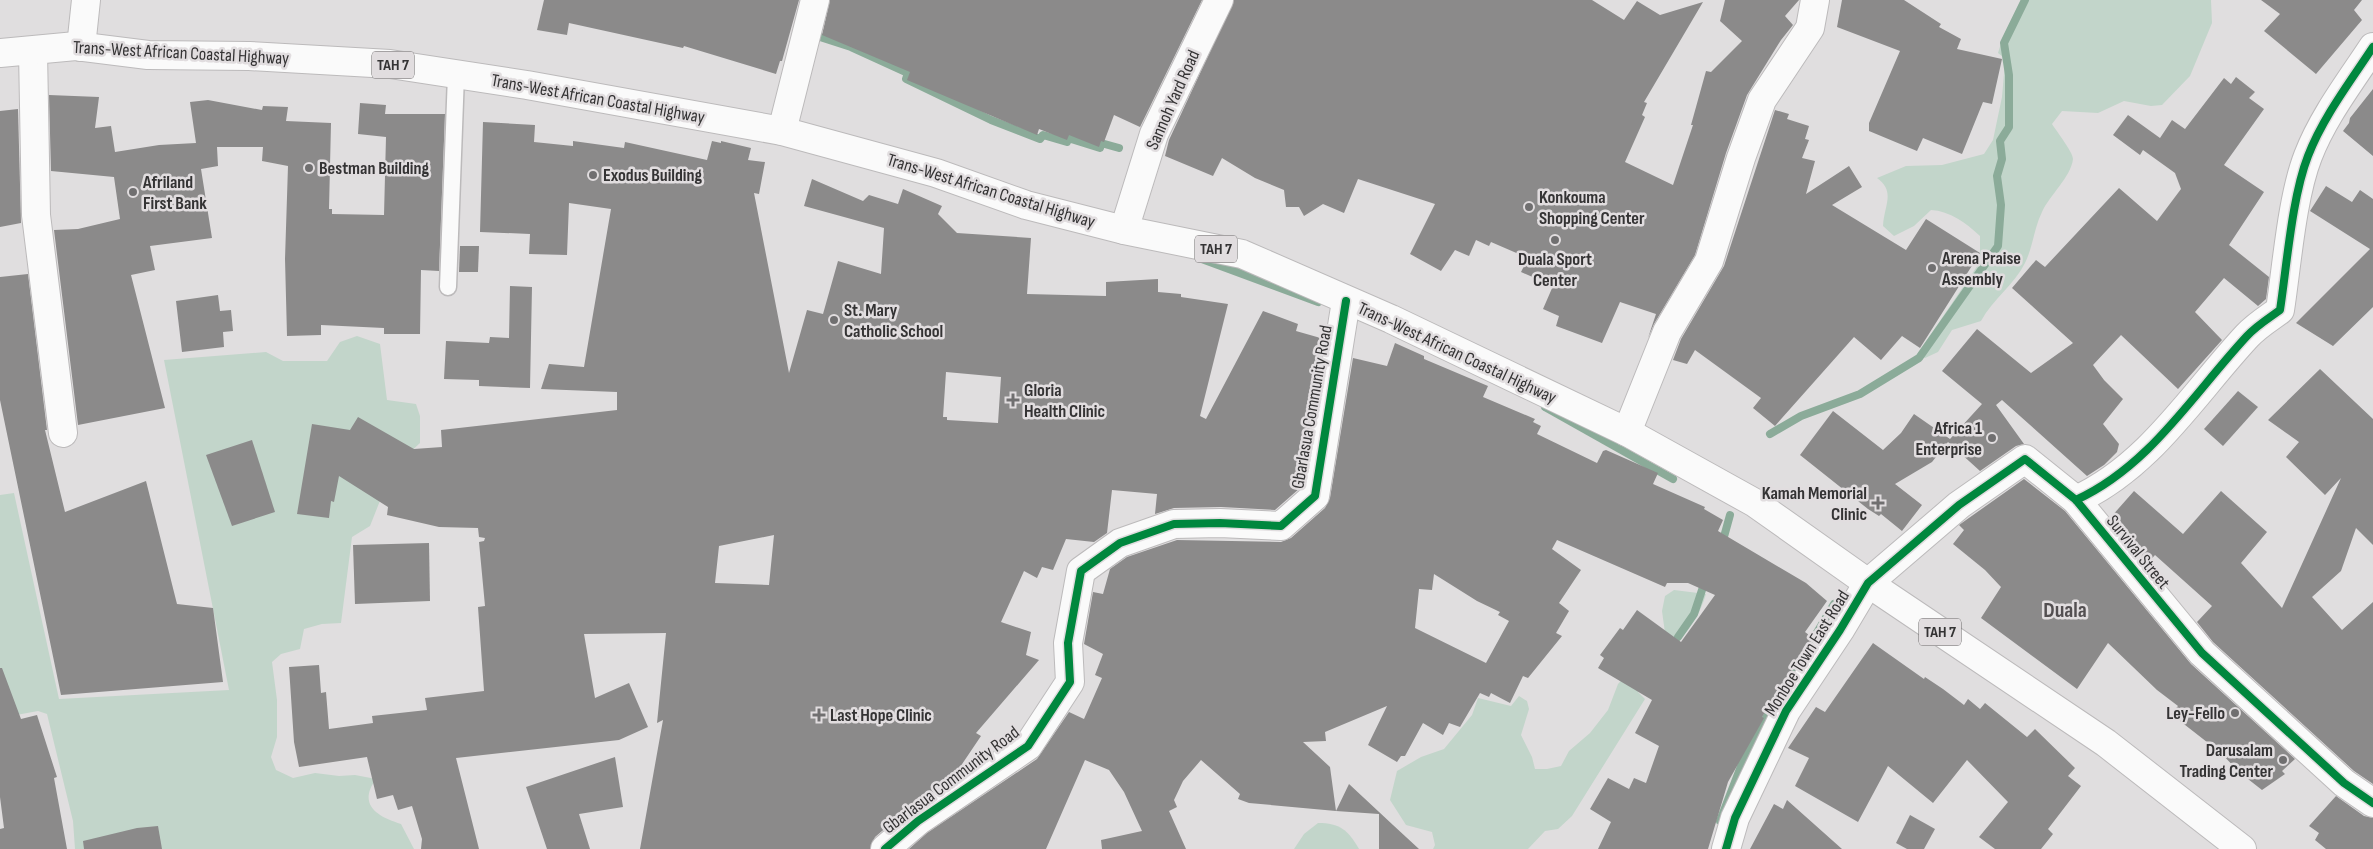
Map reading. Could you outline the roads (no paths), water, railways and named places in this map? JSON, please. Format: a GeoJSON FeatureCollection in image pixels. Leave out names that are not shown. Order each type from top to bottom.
{"type":"FeatureCollection","features":[{"type":"Feature","properties":{"kind":"main road"},"geometry":{"type":"LineString","coordinates":[[80,47],[86,0]]}},
{"type":"Feature","properties":{"kind":"main road"},"geometry":{"type":"LineString","coordinates":[[782,131],[815,0]]}},
{"type":"Feature","properties":{"kind":"main road","name":"Sannoh Yard Road"},"geometry":{"type":"LineString","coordinates":[[1124,230],[1154,134],[1219,0]]}},
{"type":"Feature","properties":{"kind":"main road"},"geometry":{"type":"LineString","coordinates":[[1627,432],[1667,332],[1709,261],[1741,158],[1762,100],[1810,28],[1815,0]]}},
{"type":"Feature","properties":{"kind":"main road","name":"Trans-West African Coastal Highway"},"geometry":{"type":"LineString","coordinates":[[0,53],[80,47],[148,55],[249,56],[390,64],[456,74],[782,131],[936,173],[1026,205],[1124,230],[1242,254],[1391,319],[1627,432],[1755,503],[1868,583],[2106,743],[2242,849]]}},
{"type":"Feature","properties":{"kind":"main road"},"geometry":{"type":"LineString","coordinates":[[2076,500],[2100,490],[2127,468],[2171,426],[2248,335],[2280,310],[2297,200],[2308,156],[2341,95],[2373,47]]}},
{"type":"Feature","properties":{"kind":"main road"},"geometry":{"type":"LineString","coordinates":[[33,51],[36,215],[63,433]]}},
{"type":"Feature","properties":{"kind":"main road","name":"Gbarlasua Community Road"},"geometry":{"type":"LineString","coordinates":[[885,849],[918,821],[1028,746],[1070,682],[1068,643],[1082,571],[1120,542],[1174,524],[1220,523],[1281,526],[1314,496],[1346,301]]}},
{"type":"Feature","properties":{"kind":"main road","name":"Survival Street"},"geometry":{"type":"LineString","coordinates":[[1868,583],[1959,505],[2026,459],[2076,500],[2202,653],[2344,783],[2373,803]]}},
{"type":"Feature","properties":{"kind":"main road","name":"Monboe Town East Road"},"geometry":{"type":"LineString","coordinates":[[1726,849],[1735,818],[1786,711],[1840,630],[1868,583]]}},
{"type":"Feature","properties":{"kind":"lane"},"geometry":{"type":"LineString","coordinates":[[448,287],[456,74]]}},
{"type":"Feature","properties":{"kind":"waterway"},"geometry":{"type":"LineString","coordinates":[[1770,434],[1801,416],[1860,394],[1919,358],[1998,246],[2001,205],[1997,176],[2002,159],[2000,141],[2009,127],[2009,75],[2004,43],[2025,0]]}},
{"type":"Feature","properties":{"kind":"waterway"},"geometry":{"type":"LineString","coordinates":[[820,37],[851,47],[908,73],[906,79],[991,120],[1040,139],[1043,135],[1067,142],[1068,138],[1100,148],[1101,143],[1119,148]]}},
{"type":"Feature","properties":{"kind":"waterway"},"geometry":{"type":"LineString","coordinates":[[1199,258],[1318,302]]}},
{"type":"Feature","properties":{"kind":"waterway"},"geometry":{"type":"LineString","coordinates":[[1545,407],[1673,479]]}},
{"type":"Feature","properties":{"kind":"waterway"},"geometry":{"type":"LineString","coordinates":[[1722,544],[1730,515]]}},
{"type":"Feature","properties":{"kind":"waterway"},"geometry":{"type":"LineString","coordinates":[[1678,637],[1694,614],[1705,581]]}},
{"type":"Feature","properties":{"kind":"waterway"},"geometry":{"type":"LineString","coordinates":[[1720,821],[1748,748],[1834,604]]}},
{"type":"Feature","properties":{"kind":"place","name":"Bestman Building"},"geometry":{"type":"Point","coordinates":[309,168]}},
{"type":"Feature","properties":{"kind":"place","name":"Exodus Building"},"geometry":{"type":"Point","coordinates":[593,175]}},
{"type":"Feature","properties":{"kind":"place","name":"Afriland First Bank"},"geometry":{"type":"Point","coordinates":[133,192]}},
{"type":"Feature","properties":{"kind":"place","name":"Konkouma Shopping Center"},"geometry":{"type":"Point","coordinates":[1529,207]}},
{"type":"Feature","properties":{"kind":"place","name":"Duala Sport Center"},"geometry":{"type":"Point","coordinates":[1555,240]}},
{"type":"Feature","properties":{"kind":"place","name":"Arena Praise Assembly"},"geometry":{"type":"Point","coordinates":[1932,268]}},
{"type":"Feature","properties":{"kind":"place","name":"St. Mary Catholic School"},"geometry":{"type":"Point","coordinates":[834,320]}},
{"type":"Feature","properties":{"kind":"place","name":"Gloria Health Clinic"},"geometry":{"type":"Point","coordinates":[1013,400]}},
{"type":"Feature","properties":{"kind":"place","name":"Africa 1 Enterprise"},"geometry":{"type":"Point","coordinates":[1992,438]}},
{"type":"Feature","properties":{"kind":"place","name":"Kamah Memorial Clinic"},"geometry":{"type":"Point","coordinates":[1878,503]}},
{"type":"Feature","properties":{"kind":"place","name":"Ley-Fello"},"geometry":{"type":"Point","coordinates":[2235,713]}},
{"type":"Feature","properties":{"kind":"place","name":"Last Hope Clinic"},"geometry":{"type":"Point","coordinates":[819,715]}},
{"type":"Feature","properties":{"kind":"place","name":"Darusalam Trading Center"},"geometry":{"type":"Point","coordinates":[2283,760]}},
{"type":"Feature","properties":{"kind":"district","name":"Duala"},"geometry":{"type":"Point","coordinates":[2065,610]}}]}
